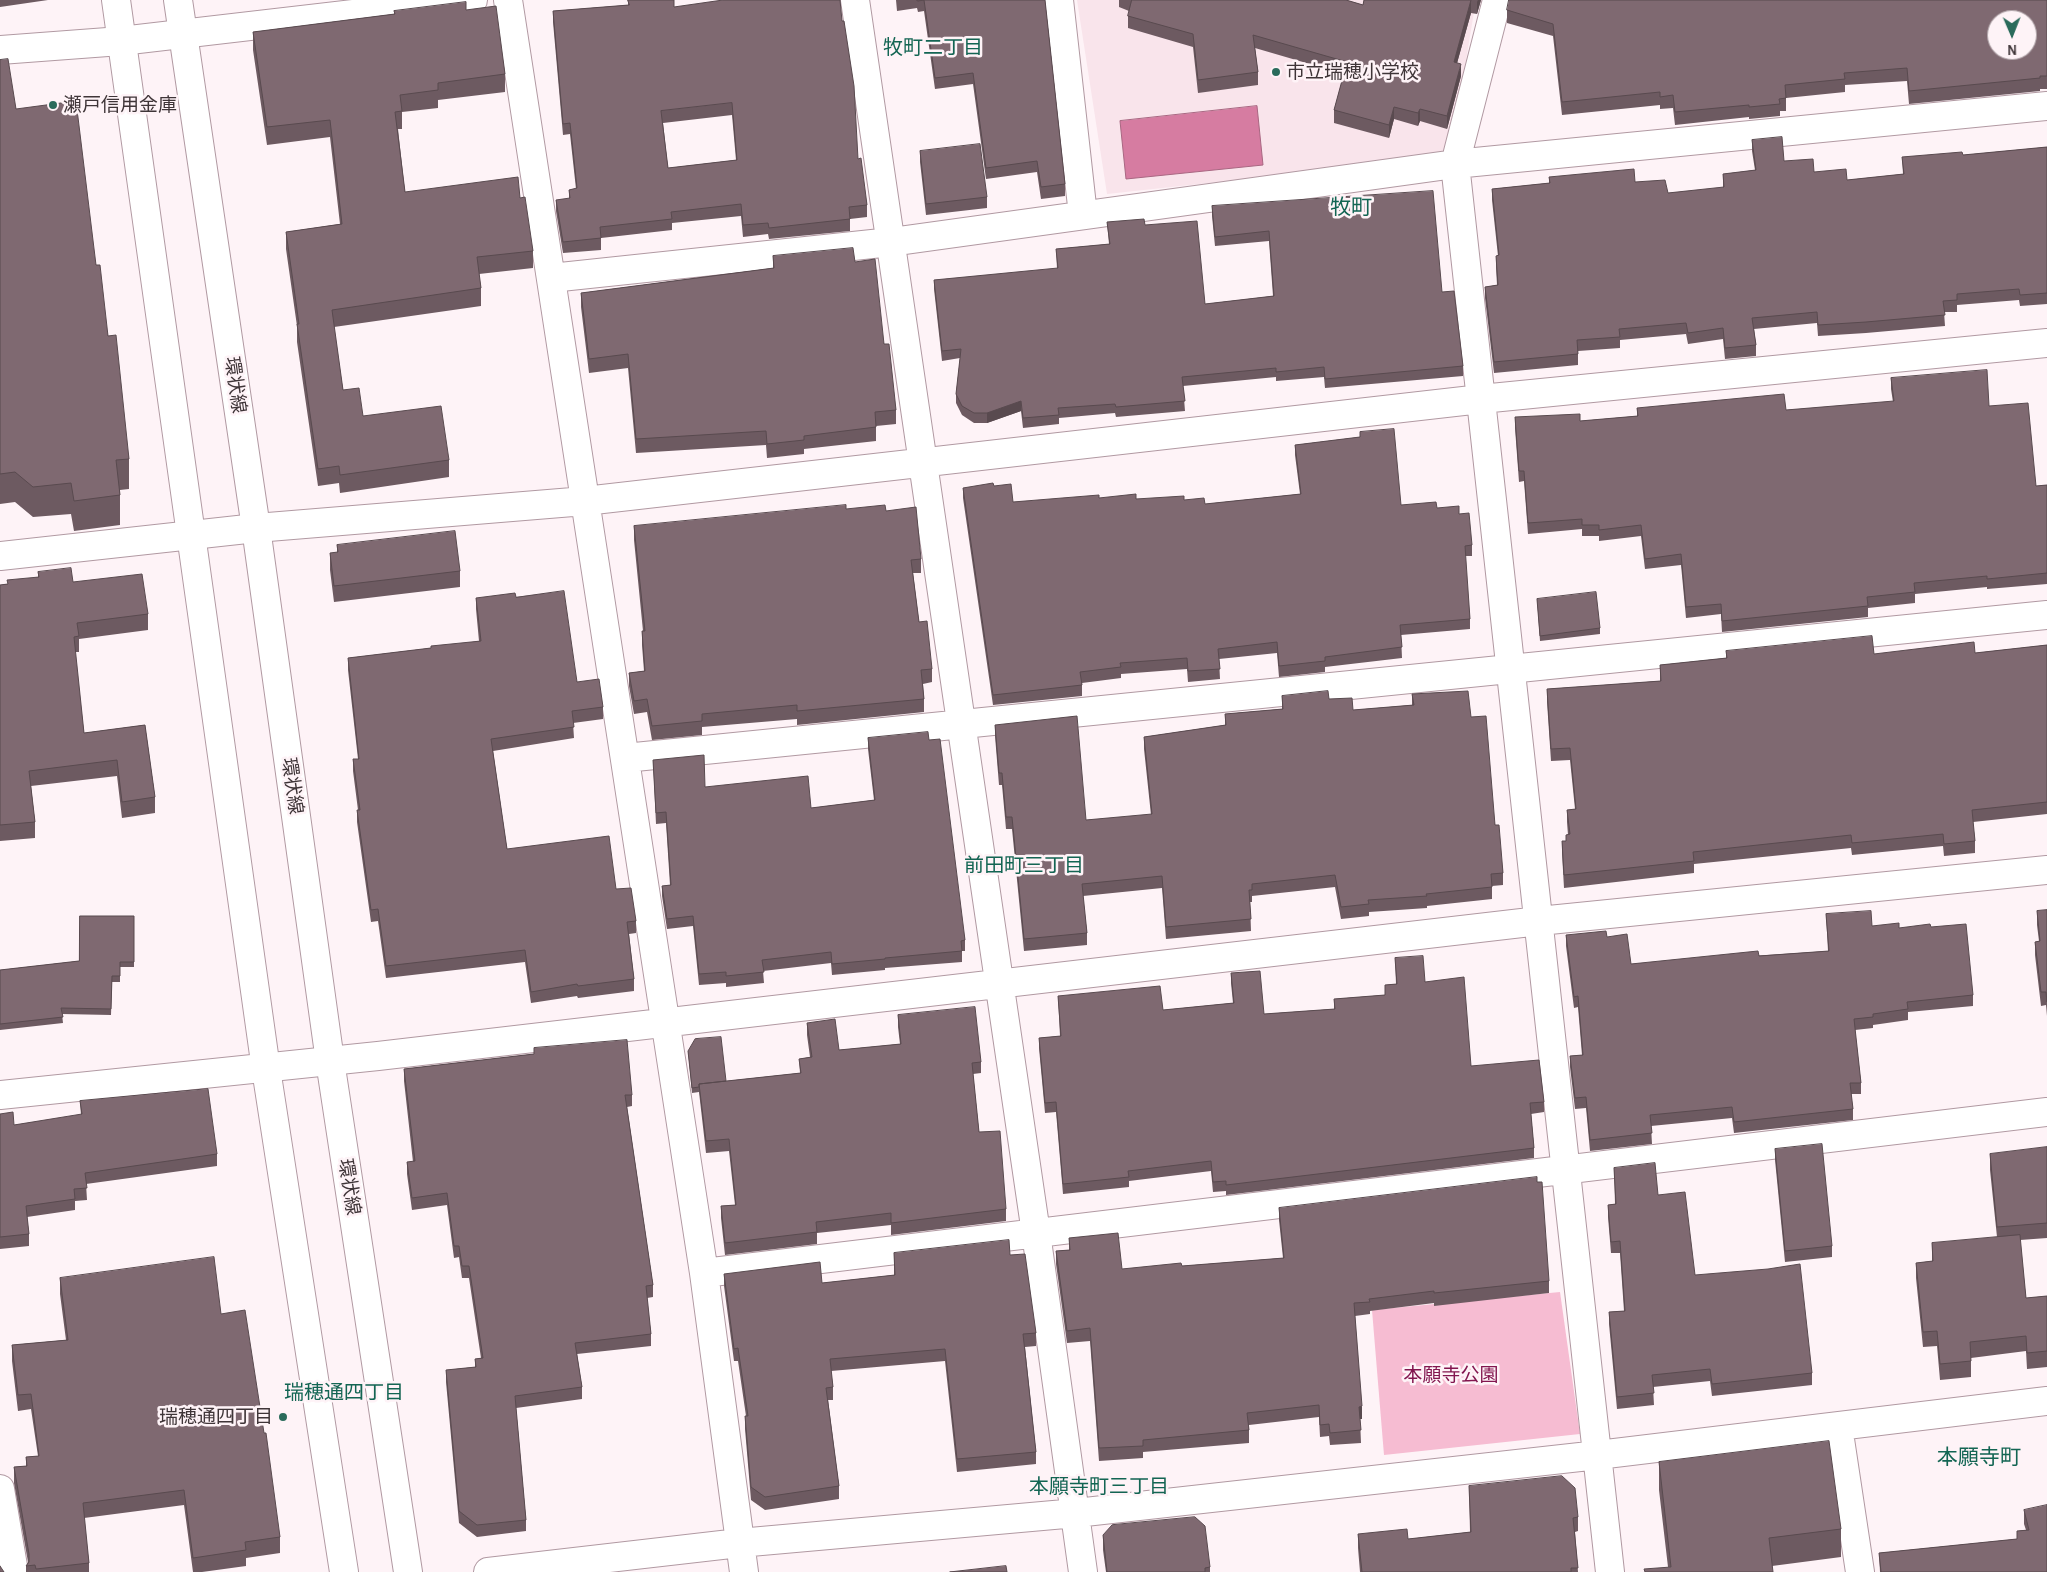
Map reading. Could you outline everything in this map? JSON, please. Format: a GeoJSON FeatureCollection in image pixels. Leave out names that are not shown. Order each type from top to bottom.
{"type":"FeatureCollection","features":[{"type":"Feature","properties":{"kind":"street"},"geometry":{"type":"LineString","coordinates":[[116,0],[266,1069],[344,1572]]}},
{"type":"Feature","properties":{"kind":"street","name":"環状線"},"geometry":{"type":"LineString","coordinates":[[178,0],[256,528],[330,1061],[408,1572]]}},
{"type":"Feature","properties":{"kind":"street"},"geometry":{"type":"LineString","coordinates":[[0,50],[121,42],[473,0]]}},
{"type":"Feature","properties":{"kind":"street"},"geometry":{"type":"LineString","coordinates":[[508,0],[704,1274],[744,1572]]}},
{"type":"Feature","properties":{"kind":"street"},"geometry":{"type":"LineString","coordinates":[[855,0],[1036,1233],[1083,1572]]}},
{"type":"Feature","properties":{"kind":"street"},"geometry":{"type":"LineString","coordinates":[[1059,0],[1082,215]]}},
{"type":"Feature","properties":{"kind":"street"},"geometry":{"type":"LineString","coordinates":[[1497,0],[1456,164],[1610,1572]]}},
{"type":"Feature","properties":{"kind":"street"},"geometry":{"type":"LineString","coordinates":[[551,278],[891,242],[1456,164],[2047,106]]}},
{"type":"Feature","properties":{"kind":"street"},"geometry":{"type":"LineString","coordinates":[[0,556],[191,534],[585,501],[1481,399],[2047,343]]}},
{"type":"Feature","properties":{"kind":"street"},"geometry":{"type":"LineString","coordinates":[[625,758],[2047,615]]}},
{"type":"Feature","properties":{"kind":"street"},"geometry":{"type":"LineString","coordinates":[[0,1095],[266,1069],[665,1024],[1539,921],[2047,870]]}},
{"type":"Feature","properties":{"kind":"street"},"geometry":{"type":"LineString","coordinates":[[704,1274],[2047,1112]]}},
{"type":"Feature","properties":{"kind":"street"},"geometry":{"type":"LineString","coordinates":[[488,1572],[740,1543],[1076,1513],[1598,1455],[2047,1401]]}},
{"type":"Feature","properties":{"kind":"street"},"geometry":{"type":"LineString","coordinates":[[1838,1426],[1860,1572]]}},
{"type":"Feature","properties":{"kind":"street"},"geometry":{"type":"LineString","coordinates":[[0,1489],[14,1572]]}},
{"type":"Feature","properties":{"kind":"shaded area","name":"市立瑞穂小学校"},"geometry":{"type":"Polygon","coordinates":[[[1077,0],[1476,0],[1452,145],[1440,158],[1107,194],[1077,0]]]}},
{"type":"Feature","properties":{"kind":"shaded area"},"geometry":{"type":"Polygon","coordinates":[[[1257,106],[1263,165],[1126,179],[1120,121],[1257,106]]]}},
{"type":"Feature","properties":{"kind":"green space","name":"本願寺公園"},"geometry":{"type":"Polygon","coordinates":[[[1560,1292],[1580,1434],[1384,1455],[1372,1310],[1560,1292]]]}},
{"type":"Feature","properties":{"kind":"building"},"geometry":{"type":"Polygon","coordinates":[[[628,0],[674,0],[674,7],[723,0],[840,0],[854,86],[858,159],[861,158],[867,205],[849,207],[850,219],[769,228],[768,223],[743,225],[741,204],[671,212],[672,219],[600,227],[601,238],[563,242],[556,200],[570,198],[569,190],[577,188],[570,123],[563,124],[553,11],[629,5],[628,0]],[[732,103],[661,111],[668,168],[737,160],[732,103]]]}},
{"type":"Feature","properties":{"kind":"building"},"geometry":{"type":"Polygon","coordinates":[[[924,0],[1045,0],[1065,184],[1041,187],[1037,161],[986,168],[973,73],[935,78],[924,0]]]}},
{"type":"Feature","properties":{"kind":"building"},"geometry":{"type":"Polygon","coordinates":[[[1132,0],[1346,0],[1363,5],[1364,0],[1471,0],[1454,62],[1461,64],[1447,116],[1420,109],[1418,113],[1394,107],[1389,125],[1334,110],[1347,62],[1253,35],[1258,72],[1198,80],[1193,34],[1128,16],[1132,0]]]}},
{"type":"Feature","properties":{"kind":"building"},"geometry":{"type":"Polygon","coordinates":[[[1509,0],[2047,0],[2047,76],[1909,91],[1907,68],[1844,73],[1845,79],[1785,85],[1786,98],[1779,99],[1780,104],[1675,112],[1673,95],[1660,97],[1660,92],[1562,102],[1553,24],[1507,10],[1509,0]]]}},
{"type":"Feature","properties":{"kind":"building"},"geometry":{"type":"Polygon","coordinates":[[[466,2],[466,10],[496,6],[505,74],[438,83],[438,90],[400,95],[402,111],[395,112],[405,192],[518,177],[520,198],[525,197],[533,251],[477,257],[481,288],[332,310],[343,390],[359,388],[363,416],[441,406],[449,460],[340,475],[339,466],[318,469],[286,232],[342,224],[330,120],[267,127],[253,32],[395,14],[394,11],[466,2]]]}},
{"type":"Feature","properties":{"kind":"building"},"geometry":{"type":"Polygon","coordinates":[[[8,59],[16,109],[76,101],[96,265],[100,265],[108,336],[116,335],[129,459],[116,460],[120,495],[74,501],[71,483],[33,487],[15,472],[0,474],[0,60],[8,59]]]}},
{"type":"Feature","properties":{"kind":"building"},"geometry":{"type":"Polygon","coordinates":[[[1782,137],[1784,161],[1813,159],[1814,172],[1846,169],[1847,180],[1904,174],[1902,157],[1962,152],[1963,155],[2047,147],[2047,293],[2020,295],[2019,289],[1957,294],[1957,300],[1943,301],[1945,315],[1866,322],[1818,325],[1817,312],[1752,318],[1756,345],[1725,348],[1723,328],[1688,333],[1686,323],[1619,329],[1620,337],[1577,340],[1578,354],[1494,362],[1485,287],[1498,285],[1496,256],[1499,255],[1492,189],[1550,183],[1549,177],[1634,169],[1635,182],[1665,180],[1668,193],[1724,187],[1723,174],[1756,170],[1752,140],[1782,137]]]}},
{"type":"Feature","properties":{"kind":"building"},"geometry":{"type":"Polygon","coordinates":[[[980,144],[987,197],[926,204],[920,151],[980,144]]]}},
{"type":"Feature","properties":{"kind":"building"},"geometry":{"type":"Polygon","coordinates":[[[1433,191],[1442,292],[1454,291],[1463,366],[1325,379],[1324,367],[1276,372],[1276,368],[1182,377],[1185,401],[1116,407],[1115,404],[1058,408],[1059,415],[1023,418],[1021,401],[987,413],[974,413],[962,406],[956,394],[961,349],[942,351],[934,280],[1058,268],[1056,249],[1110,244],[1107,222],[1144,219],[1145,225],[1197,221],[1205,304],[1274,296],[1269,231],[1215,237],[1212,206],[1433,191]]]}},
{"type":"Feature","properties":{"kind":"building"},"geometry":{"type":"Polygon","coordinates":[[[853,248],[855,262],[875,259],[884,344],[889,344],[896,410],[875,412],[876,427],[804,436],[804,440],[767,444],[766,431],[636,439],[628,354],[589,359],[581,293],[774,268],[773,256],[853,248]]]}},
{"type":"Feature","properties":{"kind":"building"},"geometry":{"type":"Polygon","coordinates":[[[1987,370],[1989,406],[2028,403],[2036,486],[2047,485],[2047,573],[1987,579],[1987,576],[1914,583],[1915,592],[1867,597],[1868,606],[1722,621],[1721,604],[1686,607],[1681,554],[1645,559],[1641,525],[1599,530],[1599,525],[1582,525],[1582,519],[1528,523],[1524,471],[1519,471],[1515,417],[1580,414],[1580,421],[1638,416],[1637,408],[1784,394],[1786,410],[1894,401],[1891,378],[1987,370]]]}},
{"type":"Feature","properties":{"kind":"building"},"geometry":{"type":"Polygon","coordinates":[[[1394,429],[1401,505],[1436,502],[1437,508],[1459,506],[1459,514],[1469,513],[1472,545],[1465,546],[1470,619],[1400,625],[1402,647],[1325,657],[1325,661],[1279,666],[1277,642],[1218,649],[1220,669],[1188,671],[1187,658],[1120,663],[1121,667],[1080,672],[1082,685],[993,695],[963,488],[993,483],[994,486],[1011,484],[1013,502],[1099,495],[1099,498],[1136,494],[1136,499],[1184,496],[1184,500],[1204,498],[1205,504],[1301,494],[1295,445],[1360,437],[1360,432],[1394,429]]]}},
{"type":"Feature","properties":{"kind":"building"},"geometry":{"type":"Polygon","coordinates":[[[846,505],[846,509],[885,505],[886,511],[916,507],[921,559],[911,560],[919,622],[927,621],[932,669],[921,670],[924,699],[797,711],[797,705],[702,714],[702,721],[652,726],[647,699],[634,701],[629,673],[645,671],[642,631],[645,631],[634,526],[846,505]]]}},
{"type":"Feature","properties":{"kind":"building"},"geometry":{"type":"Polygon","coordinates":[[[455,531],[460,571],[334,586],[330,553],[338,552],[337,545],[455,531]]]}},
{"type":"Feature","properties":{"kind":"building"},"geometry":{"type":"Polygon","coordinates":[[[71,568],[73,582],[142,574],[148,614],[77,623],[79,636],[74,637],[84,733],[145,725],[155,797],[122,802],[117,760],[29,771],[35,822],[0,825],[0,585],[8,584],[7,580],[39,577],[38,572],[71,568]]]}},
{"type":"Feature","properties":{"kind":"building"},"geometry":{"type":"Polygon","coordinates":[[[564,591],[577,682],[599,679],[603,707],[572,711],[574,727],[491,739],[507,849],[609,836],[616,889],[631,888],[636,921],[627,922],[634,979],[578,986],[577,984],[531,992],[525,950],[386,966],[378,909],[371,910],[357,810],[360,810],[353,759],[359,759],[348,658],[481,641],[476,598],[515,593],[516,597],[564,591]]]}},
{"type":"Feature","properties":{"kind":"building"},"geometry":{"type":"Polygon","coordinates":[[[1596,592],[1600,628],[1540,636],[1537,599],[1596,592]]]}},
{"type":"Feature","properties":{"kind":"building"},"geometry":{"type":"Polygon","coordinates":[[[1872,636],[1874,654],[1974,642],[1975,653],[2047,645],[2047,802],[1972,810],[1975,841],[1944,844],[1943,834],[1852,843],[1851,835],[1693,852],[1694,861],[1564,875],[1562,841],[1566,841],[1566,835],[1570,834],[1567,810],[1576,809],[1570,748],[1551,749],[1547,689],[1661,681],[1660,665],[1727,658],[1726,651],[1872,636]]]}},
{"type":"Feature","properties":{"kind":"building"},"geometry":{"type":"Polygon","coordinates":[[[1328,691],[1329,699],[1352,698],[1353,710],[1414,705],[1412,694],[1468,691],[1471,717],[1486,716],[1495,825],[1499,825],[1503,873],[1491,874],[1492,887],[1426,894],[1427,896],[1368,900],[1369,904],[1341,907],[1335,875],[1252,884],[1252,890],[1249,890],[1251,919],[1166,927],[1162,876],[1082,884],[1087,933],[1024,939],[1012,817],[1006,817],[1002,773],[999,773],[995,725],[1077,716],[1086,820],[1152,814],[1144,737],[1226,725],[1225,714],[1283,709],[1282,696],[1328,691]]]}},
{"type":"Feature","properties":{"kind":"building"},"geometry":{"type":"Polygon","coordinates":[[[928,732],[929,740],[940,739],[965,940],[961,941],[962,951],[832,964],[831,952],[762,960],[764,972],[726,976],[726,972],[699,974],[693,916],[667,919],[662,886],[671,885],[666,812],[656,813],[653,760],[704,755],[705,787],[808,776],[811,808],[875,800],[868,738],[928,732]]]}},
{"type":"Feature","properties":{"kind":"building"},"geometry":{"type":"Polygon","coordinates":[[[2047,910],[2047,1002],[2046,992],[2041,992],[2035,942],[2040,941],[2037,911],[2047,910]]]}},
{"type":"Feature","properties":{"kind":"building"},"geometry":{"type":"Polygon","coordinates":[[[1871,911],[1872,926],[1899,923],[1899,928],[1930,924],[1931,927],[1966,924],[1973,995],[1907,1002],[1908,1009],[1854,1019],[1861,1083],[1850,1083],[1853,1109],[1734,1122],[1732,1107],[1650,1115],[1652,1133],[1590,1140],[1586,1097],[1575,1098],[1570,1056],[1583,1055],[1578,996],[1574,997],[1566,935],[1606,931],[1607,937],[1627,934],[1631,964],[1758,951],[1759,956],[1829,951],[1826,914],[1871,911]]]}},
{"type":"Feature","properties":{"kind":"building"},"geometry":{"type":"Polygon","coordinates":[[[80,916],[134,916],[134,962],[120,962],[120,976],[112,976],[111,1009],[61,1008],[63,1017],[0,1024],[0,970],[79,961],[80,916]]]}},
{"type":"Feature","properties":{"kind":"building"},"geometry":{"type":"Polygon","coordinates":[[[1423,956],[1425,982],[1464,977],[1471,1066],[1539,1060],[1544,1102],[1530,1103],[1534,1148],[1226,1185],[1226,1181],[1213,1182],[1211,1161],[1128,1171],[1129,1177],[1063,1184],[1056,1102],[1045,1103],[1039,1038],[1061,1036],[1058,996],[1160,986],[1163,1010],[1234,1003],[1231,973],[1260,971],[1264,1014],[1335,1009],[1334,999],[1385,995],[1385,985],[1397,984],[1395,958],[1423,956]]]}},
{"type":"Feature","properties":{"kind":"building"},"geometry":{"type":"Polygon","coordinates":[[[975,1007],[981,1062],[972,1063],[979,1132],[1000,1131],[1006,1209],[891,1223],[891,1213],[816,1222],[817,1232],[725,1243],[721,1206],[736,1205],[729,1139],[706,1141],[699,1084],[801,1073],[799,1059],[812,1057],[807,1023],[835,1019],[839,1050],[901,1044],[898,1015],[975,1007]]]}},
{"type":"Feature","properties":{"kind":"building"},"geometry":{"type":"Polygon","coordinates":[[[721,1037],[726,1081],[699,1084],[699,1087],[692,1088],[688,1051],[695,1039],[721,1037]]]}},
{"type":"Feature","properties":{"kind":"building"},"geometry":{"type":"Polygon","coordinates":[[[627,1040],[632,1095],[625,1095],[653,1285],[646,1286],[651,1334],[575,1343],[582,1387],[515,1396],[526,1520],[477,1525],[459,1511],[446,1370],[476,1367],[475,1359],[483,1358],[469,1266],[462,1266],[459,1246],[454,1246],[447,1193],[412,1198],[407,1162],[415,1161],[404,1069],[534,1054],[534,1048],[627,1040]]]}},
{"type":"Feature","properties":{"kind":"building"},"geometry":{"type":"Polygon","coordinates":[[[208,1089],[217,1154],[85,1173],[87,1188],[74,1189],[75,1199],[26,1206],[29,1234],[0,1237],[0,1114],[13,1112],[14,1125],[82,1114],[80,1101],[208,1089]]]}},
{"type":"Feature","properties":{"kind":"building"},"geometry":{"type":"Polygon","coordinates":[[[1822,1144],[1832,1246],[1785,1251],[1775,1149],[1822,1144]]]}},
{"type":"Feature","properties":{"kind":"building"},"geometry":{"type":"Polygon","coordinates":[[[2047,1147],[2047,1223],[1997,1227],[1990,1154],[2047,1147]]]}},
{"type":"Feature","properties":{"kind":"building"},"geometry":{"type":"Polygon","coordinates":[[[1655,1163],[1658,1195],[1685,1192],[1695,1275],[1768,1269],[1800,1264],[1812,1373],[1712,1384],[1710,1369],[1652,1375],[1654,1393],[1617,1397],[1609,1312],[1625,1311],[1620,1241],[1611,1242],[1608,1205],[1616,1204],[1614,1168],[1655,1163]]]}},
{"type":"Feature","properties":{"kind":"building"},"geometry":{"type":"Polygon","coordinates":[[[1537,1177],[1537,1182],[1542,1182],[1549,1281],[1434,1293],[1434,1291],[1369,1299],[1370,1302],[1354,1303],[1362,1406],[1359,1407],[1361,1430],[1330,1433],[1329,1424],[1320,1425],[1319,1405],[1247,1413],[1249,1430],[1143,1440],[1143,1446],[1099,1448],[1090,1328],[1067,1331],[1056,1251],[1070,1250],[1069,1238],[1118,1233],[1122,1269],[1181,1263],[1182,1266],[1284,1258],[1279,1208],[1537,1177]]]}},
{"type":"Feature","properties":{"kind":"building"},"geometry":{"type":"Polygon","coordinates":[[[2020,1235],[2026,1298],[2047,1296],[2047,1351],[2027,1353],[2026,1336],[1970,1342],[1971,1361],[1940,1364],[1937,1331],[1923,1332],[1916,1263],[1933,1261],[1932,1243],[2020,1235]]]}},
{"type":"Feature","properties":{"kind":"building"},"geometry":{"type":"Polygon","coordinates":[[[1009,1240],[1010,1255],[1025,1254],[1036,1333],[1023,1334],[1036,1452],[957,1459],[945,1349],[830,1359],[833,1387],[826,1388],[839,1486],[765,1497],[751,1487],[745,1416],[748,1416],[738,1348],[734,1349],[724,1274],[820,1262],[822,1283],[895,1275],[894,1253],[1009,1240]]]}},
{"type":"Feature","properties":{"kind":"building"},"geometry":{"type":"Polygon","coordinates":[[[214,1257],[221,1314],[245,1310],[264,1433],[266,1433],[280,1537],[245,1542],[246,1550],[193,1558],[184,1490],[83,1503],[89,1563],[36,1569],[35,1565],[26,1566],[29,1562],[29,1554],[14,1467],[27,1466],[26,1457],[39,1456],[31,1394],[18,1395],[12,1345],[68,1340],[60,1278],[214,1257]]]}},
{"type":"Feature","properties":{"kind":"building"},"geometry":{"type":"Polygon","coordinates":[[[1829,1441],[1841,1529],[1769,1538],[1773,1572],[1645,1572],[1644,1569],[1671,1567],[1659,1462],[1829,1441]]]}},
{"type":"Feature","properties":{"kind":"building"},"geometry":{"type":"Polygon","coordinates":[[[1562,1476],[1575,1488],[1578,1517],[1573,1518],[1578,1568],[1571,1568],[1571,1572],[1362,1572],[1358,1534],[1407,1529],[1408,1539],[1471,1532],[1469,1486],[1562,1476]]]}},
{"type":"Feature","properties":{"kind":"building"},"geometry":{"type":"Polygon","coordinates":[[[2047,1505],[2047,1572],[1881,1572],[1879,1553],[2017,1539],[2017,1531],[2029,1530],[2024,1510],[2047,1505]]]}},
{"type":"Feature","properties":{"kind":"building"},"geometry":{"type":"Polygon","coordinates":[[[1195,1517],[1205,1526],[1210,1567],[1205,1568],[1205,1572],[1107,1572],[1103,1535],[1112,1525],[1195,1517]]]}},
{"type":"Feature","properties":{"kind":"building"},"geometry":{"type":"Polygon","coordinates":[[[1006,1566],[1007,1572],[950,1572],[1006,1566]]]}},
{"type":"Feature","properties":{"kind":"place","name":"市立瑞穂小学校"},"geometry":{"type":"Point","coordinates":[1276,72]}},
{"type":"Feature","properties":{"kind":"place","name":"瀬戸信用金庫"},"geometry":{"type":"Point","coordinates":[53,105]}},
{"type":"Feature","properties":{"kind":"place","name":"瑞穂通四丁目"},"geometry":{"type":"Point","coordinates":[283,1417]}},
{"type":"Feature","properties":{"kind":"district","name":"牧町二丁目"},"geometry":{"type":"Point","coordinates":[933,48]}},
{"type":"Feature","properties":{"kind":"district","name":"牧町"},"geometry":{"type":"Point","coordinates":[1351,208]}},
{"type":"Feature","properties":{"kind":"district","name":"前田町三丁目"},"geometry":{"type":"Point","coordinates":[1024,866]}},
{"type":"Feature","properties":{"kind":"district","name":"瑞穂通四丁目"},"geometry":{"type":"Point","coordinates":[344,1393]}},
{"type":"Feature","properties":{"kind":"district","name":"本願寺町"},"geometry":{"type":"Point","coordinates":[1979,1458]}},
{"type":"Feature","properties":{"kind":"district","name":"本願寺町三丁目"},"geometry":{"type":"Point","coordinates":[1099,1487]}}]}
